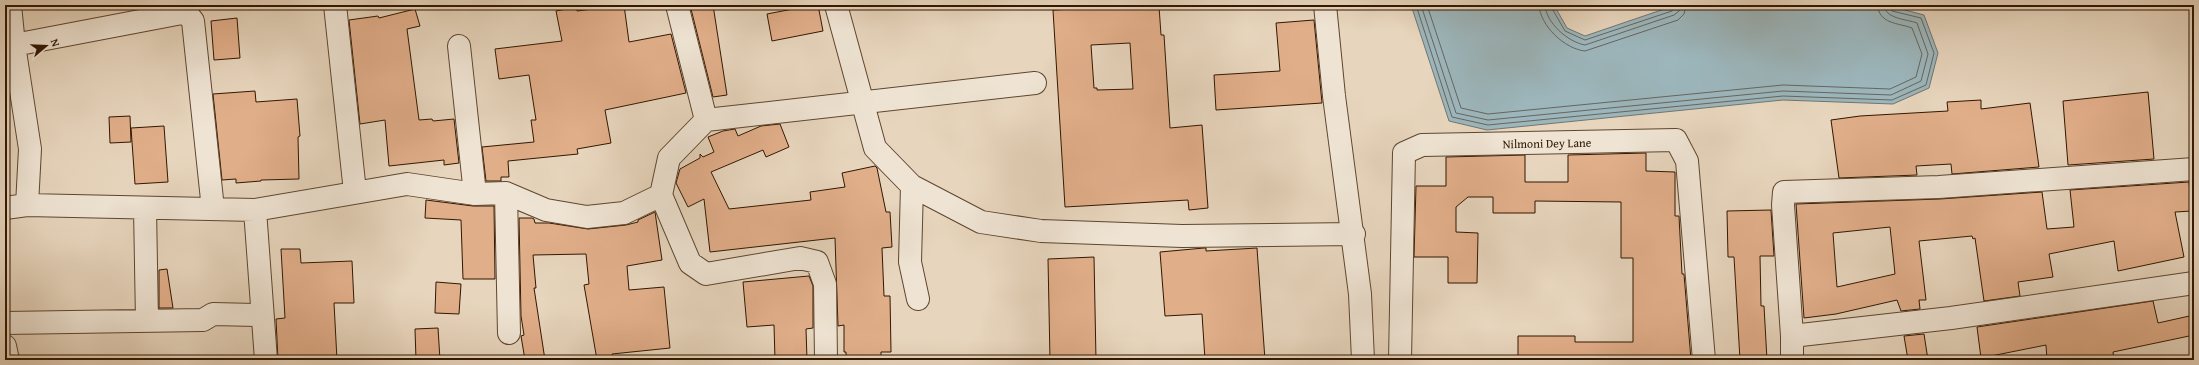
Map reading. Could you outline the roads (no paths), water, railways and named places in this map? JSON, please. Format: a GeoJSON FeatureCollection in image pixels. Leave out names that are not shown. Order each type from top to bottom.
{"type":"FeatureCollection","features":[{"type":"Feature","properties":{"kind":"street"},"geometry":{"type":"LineString","coordinates":[[10,5],[14,45],[30,150],[27,205]]}},
{"type":"Feature","properties":{"kind":"street"},"geometry":{"type":"LineString","coordinates":[[335,5],[355,192]]}},
{"type":"Feature","properties":{"kind":"street"},"geometry":{"type":"LineString","coordinates":[[677,5],[706,120]]}},
{"type":"Feature","properties":{"kind":"street"},"geometry":{"type":"LineString","coordinates":[[836,5],[864,103],[875,148],[912,186],[981,222],[1041,231],[1182,236],[1354,234]]}},
{"type":"Feature","properties":{"kind":"street"},"geometry":{"type":"LineString","coordinates":[[1325,5],[1334,96],[1354,234],[1360,294],[1363,360]]}},
{"type":"Feature","properties":{"kind":"street"},"geometry":{"type":"LineString","coordinates":[[14,45],[182,13],[189,16],[193,21],[213,209]]}},
{"type":"Feature","properties":{"kind":"street"},"geometry":{"type":"LineString","coordinates":[[459,46],[475,194]]}},
{"type":"Feature","properties":{"kind":"street"},"geometry":{"type":"LineString","coordinates":[[826,360],[825,284],[817,262],[800,258],[706,274],[690,263],[661,195],[669,158],[706,120],[1035,83]]}},
{"type":"Feature","properties":{"kind":"street","name":"Nilmoni Dey Lane"},"geometry":{"type":"LineString","coordinates":[[1400,360],[1404,153],[1422,145],[1676,140],[1687,161],[1704,360]]}},
{"type":"Feature","properties":{"kind":"street"},"geometry":{"type":"LineString","coordinates":[[1792,360],[1792,336],[1783,206],[1784,192],[1939,187],[2194,169]]}},
{"type":"Feature","properties":{"kind":"street"},"geometry":{"type":"LineString","coordinates":[[5,208],[27,205],[255,210],[407,184],[475,194],[506,193],[546,210],[587,217],[624,213],[661,195]]}},
{"type":"Feature","properties":{"kind":"street"},"geometry":{"type":"LineString","coordinates":[[912,186],[910,262],[918,299]]}},
{"type":"Feature","properties":{"kind":"street"},"geometry":{"type":"LineString","coordinates":[[506,193],[509,333]]}},
{"type":"Feature","properties":{"kind":"street"},"geometry":{"type":"LineString","coordinates":[[145,208],[147,321]]}},
{"type":"Feature","properties":{"kind":"street"},"geometry":{"type":"LineString","coordinates":[[255,210],[266,360]]}},
{"type":"Feature","properties":{"kind":"street"},"geometry":{"type":"LineString","coordinates":[[1792,336],[1951,318],[2194,283]]}},
{"type":"Feature","properties":{"kind":"street"},"geometry":{"type":"LineString","coordinates":[[5,323],[203,320],[213,314],[262,315]]}},
{"type":"Feature","properties":{"kind":"street"},"geometry":{"type":"LineString","coordinates":[[5,346],[8,360]]}},
{"type":"Feature","properties":{"kind":"water"},"geometry":{"type":"Polygon","coordinates":[[[1411,5],[1554,5],[1567,28],[1585,36],[1676,5],[1886,5],[1924,15],[1938,53],[1929,88],[1893,104],[1783,100],[1487,130],[1449,121],[1411,5]]]}}]}
